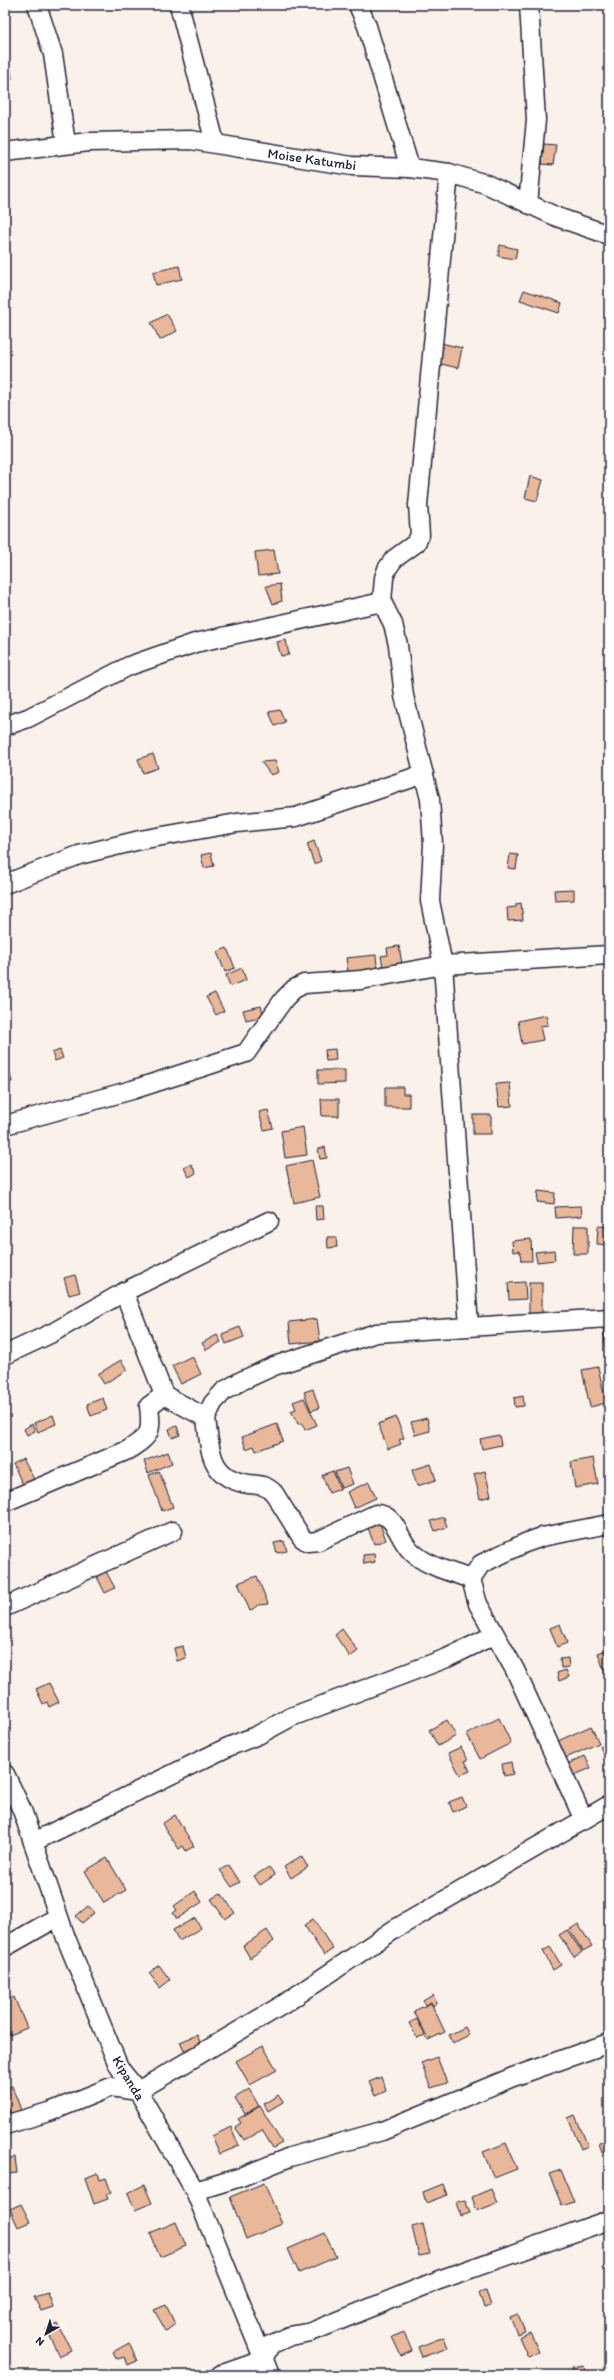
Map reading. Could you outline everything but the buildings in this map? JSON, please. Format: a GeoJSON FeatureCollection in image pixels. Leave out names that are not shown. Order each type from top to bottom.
{"type":"FeatureCollection","features":[{"type":"Feature","properties":{"kind":"street"},"geometry":{"type":"LineString","coordinates":[[37,5],[53,54],[66,144]]}},
{"type":"Feature","properties":{"kind":"street"},"geometry":{"type":"LineString","coordinates":[[179,5],[215,144]]}},
{"type":"Feature","properties":{"kind":"street"},"geometry":{"type":"LineString","coordinates":[[358,5],[367,26],[410,168]]}},
{"type":"Feature","properties":{"kind":"street"},"geometry":{"type":"LineString","coordinates":[[528,204],[536,120],[529,5]]}},
{"type":"Feature","properties":{"kind":"street","name":"Moise Katumbi"},"geometry":{"type":"LineString","coordinates":[[5,152],[66,144],[174,139],[215,144],[352,166],[410,168],[449,173],[486,184],[528,204],[609,235]]}},
{"type":"Feature","properties":{"kind":"street"},"geometry":{"type":"LineString","coordinates":[[449,173],[418,505],[420,535],[416,543],[394,559],[387,569],[384,578],[382,602],[393,624],[404,696],[430,799],[433,844],[430,901],[442,965],[469,1326]]}},
{"type":"Feature","properties":{"kind":"street"},"geometry":{"type":"LineString","coordinates":[[5,726],[28,718],[128,666],[195,643],[382,602]]}},
{"type":"Feature","properties":{"kind":"street"},"geometry":{"type":"LineString","coordinates":[[5,884],[79,855],[140,840],[237,823],[296,817],[424,774]]}},
{"type":"Feature","properties":{"kind":"street"},"geometry":{"type":"LineString","coordinates":[[5,1125],[132,1090],[246,1053],[284,999],[294,989],[304,984],[361,980],[442,965],[609,955]]}},
{"type":"Feature","properties":{"kind":"street"},"geometry":{"type":"LineString","coordinates":[[5,1355],[52,1333],[124,1292],[269,1221]]}},
{"type":"Feature","properties":{"kind":"street"},"geometry":{"type":"LineString","coordinates":[[124,1292],[164,1394],[206,1418]]}},
{"type":"Feature","properties":{"kind":"street"},"geometry":{"type":"LineString","coordinates":[[471,1579],[430,1564],[409,1550],[390,1518],[383,1514],[376,1514],[318,1541],[308,1542],[302,1538],[274,1493],[268,1487],[234,1480],[225,1475],[212,1461],[206,1418],[214,1403],[224,1391],[274,1366],[376,1333],[609,1318]]}},
{"type":"Feature","properties":{"kind":"street"},"geometry":{"type":"LineString","coordinates":[[5,1502],[128,1450],[139,1443],[148,1435],[152,1427],[150,1406],[164,1394]]}},
{"type":"Feature","properties":{"kind":"street"},"geometry":{"type":"LineString","coordinates":[[471,1579],[482,1564],[525,1543],[542,1537],[609,1524]]}},
{"type":"Feature","properties":{"kind":"street"},"geometry":{"type":"LineString","coordinates":[[5,1607],[173,1531]]}},
{"type":"Feature","properties":{"kind":"street"},"geometry":{"type":"LineString","coordinates":[[471,1579],[478,1604],[494,1635],[515,1670],[584,1820]]}},
{"type":"Feature","properties":{"kind":"street"},"geometry":{"type":"LineString","coordinates":[[33,1842],[228,1747],[258,1736],[291,1716],[427,1666],[494,1635]]}},
{"type":"Feature","properties":{"kind":"street","name":"Kipanda"},"geometry":{"type":"LineString","coordinates":[[5,1774],[17,1797],[58,1917],[118,2065],[138,2091],[195,2191],[267,2367]]}},
{"type":"Feature","properties":{"kind":"street"},"geometry":{"type":"LineString","coordinates":[[5,2125],[52,2111],[111,2088],[138,2091],[284,2004],[401,1925],[609,1805]]}},
{"type":"Feature","properties":{"kind":"street"},"geometry":{"type":"LineString","coordinates":[[5,1948],[58,1917]]}},
{"type":"Feature","properties":{"kind":"street"},"geometry":{"type":"LineString","coordinates":[[195,2191],[241,2177],[290,2157],[382,2131],[513,2077],[609,2043]]}},
{"type":"Feature","properties":{"kind":"street"},"geometry":{"type":"LineString","coordinates":[[220,2375],[267,2367],[270,2345],[290,2336],[310,2332],[439,2280],[609,2220]]}}]}
